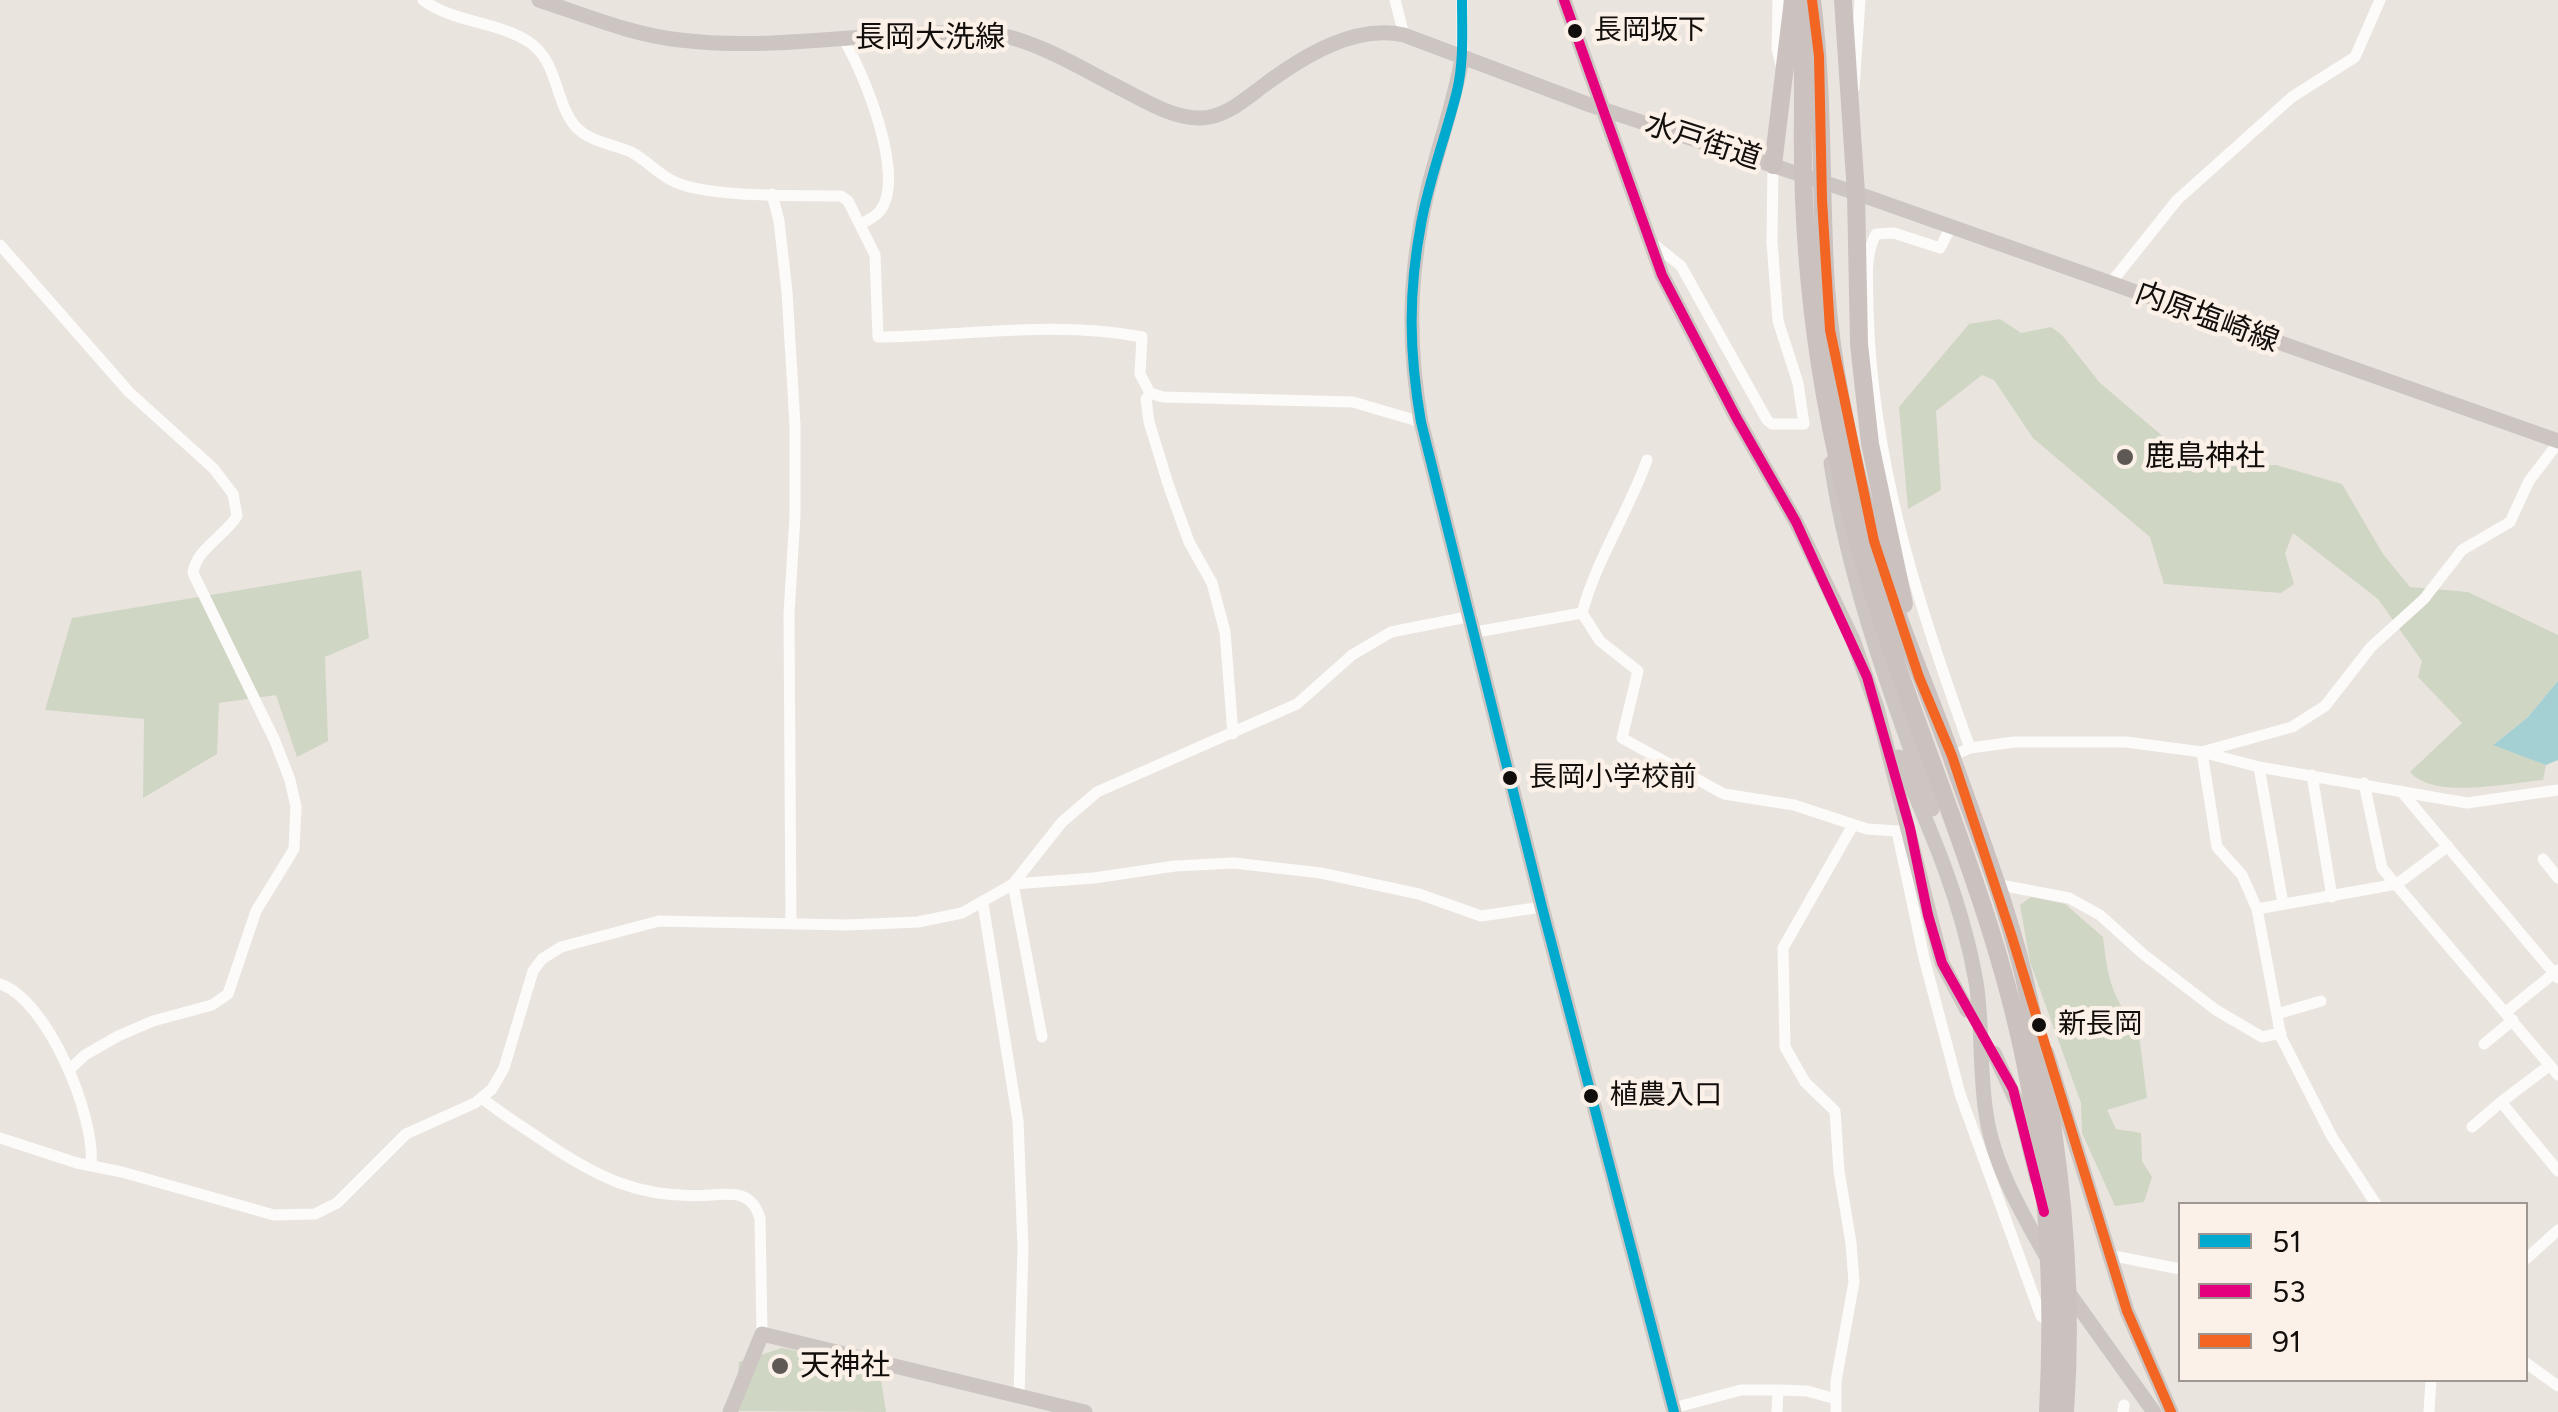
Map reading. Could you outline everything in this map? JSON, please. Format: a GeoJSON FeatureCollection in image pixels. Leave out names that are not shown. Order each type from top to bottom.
{"type":"FeatureCollection","features":[{"type":"Feature","properties":{"kind":"highway"},"geometry":{"type":"LineString","coordinates":[[1773,166],[1792,0]]}},
{"type":"Feature","properties":{"kind":"highway"},"geometry":{"type":"LineString","coordinates":[[1809,0],[1802,159],[1812,196],[1830,330],[1852,449],[1874,541],[1920,678],[1961,752],[2020,999],[2050,1104],[2064,1214],[2066,1412]]}},
{"type":"Feature","properties":{"kind":"highway"},"geometry":{"type":"LineString","coordinates":[[1809,0],[1819,56],[1821,166],[1812,196],[1812,320],[1822,392],[1867,573],[2020,999],[2044,1212],[2051,1321],[2048,1412]]}},
{"type":"Feature","properties":{"kind":"highway"},"geometry":{"type":"LineString","coordinates":[[1843,0],[1856,193],[1859,344],[1870,444],[1920,678]]}},
{"type":"Feature","properties":{"kind":"main road","name":"長岡大洗線"},"geometry":{"type":"LineString","coordinates":[[539,0],[633,31],[682,41],[748,43],[997,34],[1034,44],[1171,113],[1203,118],[1232,108],[1274,78],[1341,40],[1378,32],[1404,34],[1462,58]]}},
{"type":"Feature","properties":{"kind":"main road","name":"水戸街道"},"geometry":{"type":"LineString","coordinates":[[1564,0],[1604,109],[1856,193]]}},
{"type":"Feature","properties":{"kind":"main road"},"geometry":{"type":"LineString","coordinates":[[1673,1410],[1421,422],[1410,347],[1414,265],[1428,188],[1457,90],[1462,58],[1604,109],[1646,239],[1696,345],[1825,579],[1945,862]]}},
{"type":"Feature","properties":{"kind":"main road","name":"内原塩崎線"},"geometry":{"type":"LineString","coordinates":[[1856,193],[2558,442]]}},
{"type":"Feature","properties":{"kind":"main road"},"geometry":{"type":"LineString","coordinates":[[1822,392],[1835,491],[1856,586],[1939,829],[1976,982],[1990,1133],[2012,1192],[2036,1238],[2084,1317],[2154,1412]]}},
{"type":"Feature","properties":{"kind":"main road"},"geometry":{"type":"LineString","coordinates":[[1877,708],[1904,829],[1942,962],[1967,1010]]}},
{"type":"Feature","properties":{"kind":"main road"},"geometry":{"type":"LineString","coordinates":[[2020,999],[2144,1356],[2171,1412]]}},
{"type":"Feature","properties":{"kind":"main road"},"geometry":{"type":"LineString","coordinates":[[1994,1053],[2020,1109],[2044,1212]]}},
{"type":"Feature","properties":{"kind":"main road"},"geometry":{"type":"LineString","coordinates":[[730,1412],[762,1334],[1025,1402],[1085,1412]]}},
{"type":"Feature","properties":{"kind":"street"},"geometry":{"type":"LineString","coordinates":[[423,0],[463,19],[518,36],[537,48],[553,72],[572,122],[589,137],[637,155],[678,184],[772,194],[841,196],[848,201],[874,255],[878,336],[1028,329],[1142,337],[1140,374],[1150,392],[1163,398],[1353,402],[1421,422]]}},
{"type":"Feature","properties":{"kind":"street"},"geometry":{"type":"LineString","coordinates":[[1395,0],[1404,34]]}},
{"type":"Feature","properties":{"kind":"street"},"geometry":{"type":"LineString","coordinates":[[1462,0],[1462,58]]}},
{"type":"Feature","properties":{"kind":"street"},"geometry":{"type":"LineString","coordinates":[[1778,0],[1778,49],[1785,73]]}},
{"type":"Feature","properties":{"kind":"street"},"geometry":{"type":"LineString","coordinates":[[1849,112],[1857,72],[1860,0]]}},
{"type":"Feature","properties":{"kind":"street"},"geometry":{"type":"LineString","coordinates":[[2110,284],[2177,200],[2292,96],[2356,58],[2380,0]]}},
{"type":"Feature","properties":{"kind":"street"},"geometry":{"type":"LineString","coordinates":[[843,38],[864,80],[889,157],[884,207],[860,224]]}},
{"type":"Feature","properties":{"kind":"street"},"geometry":{"type":"LineString","coordinates":[[1646,239],[1681,266],[1767,420],[1772,424],[1804,424],[1798,383],[1778,322],[1772,242],[1773,166]]}},
{"type":"Feature","properties":{"kind":"street"},"geometry":{"type":"LineString","coordinates":[[772,194],[779,220],[795,425],[789,614],[790,924]]}},
{"type":"Feature","properties":{"kind":"street"},"geometry":{"type":"LineString","coordinates":[[1951,227],[1940,248],[1894,233],[1876,234],[1869,250],[1869,333],[1879,430],[1899,532],[1961,752],[2061,740],[2126,742],[2202,752],[2259,767],[2468,803],[2558,790]]}},
{"type":"Feature","properties":{"kind":"street"},"geometry":{"type":"LineString","coordinates":[[0,245],[128,392],[214,468],[233,494],[237,516],[194,563],[192,573],[275,741],[296,807],[294,849],[256,911],[228,994],[212,1005],[153,1021],[118,1036],[85,1055],[69,1070]]}},
{"type":"Feature","properties":{"kind":"street"},"geometry":{"type":"LineString","coordinates":[[1150,392],[1146,398],[1148,422],[1190,542],[1212,582],[1225,632],[1233,734]]}},
{"type":"Feature","properties":{"kind":"street"},"geometry":{"type":"LineString","coordinates":[[2202,752],[2292,727],[2326,706],[2371,647],[2424,599],[2462,550],[2510,522],[2530,481],[2558,442]]}},
{"type":"Feature","properties":{"kind":"street"},"geometry":{"type":"LineString","coordinates":[[1648,460],[1631,504],[1592,574],[1582,613],[1600,642],[1638,671],[1622,738],[1724,794],[1794,805],[1853,825],[1904,829],[1924,958],[1960,1094],[2041,1316],[2051,1321]]}},
{"type":"Feature","properties":{"kind":"street"},"geometry":{"type":"LineString","coordinates":[[0,1138],[274,1216],[302,1216],[337,1203],[406,1134],[482,1098],[499,1080],[528,982],[551,952],[660,921],[918,922],[962,913],[1013,884],[1062,822],[1097,792],[1297,704],[1352,654],[1391,632],[1582,613]]}},
{"type":"Feature","properties":{"kind":"street"},"geometry":{"type":"LineString","coordinates":[[2202,752],[2217,848],[2242,875],[2257,909],[2280,1033],[2332,1137],[2375,1202]]}},
{"type":"Feature","properties":{"kind":"street"},"geometry":{"type":"LineString","coordinates":[[2259,767],[2283,904]]}},
{"type":"Feature","properties":{"kind":"street"},"geometry":{"type":"LineString","coordinates":[[2312,775],[2332,897]]}},
{"type":"Feature","properties":{"kind":"street"},"geometry":{"type":"LineString","coordinates":[[2364,783],[2382,868],[2554,1070],[2501,1102],[2472,1127]]}},
{"type":"Feature","properties":{"kind":"street"},"geometry":{"type":"LineString","coordinates":[[2401,791],[2557,974],[2484,1044]]}},
{"type":"Feature","properties":{"kind":"street"},"geometry":{"type":"LineString","coordinates":[[1673,1410],[1741,1390],[1807,1391],[1836,1405],[1839,1364],[1852,1308],[1852,1242],[1838,1171],[1835,1111],[1805,1082],[1785,1047],[1784,948],[1853,825]]}},
{"type":"Feature","properties":{"kind":"street"},"geometry":{"type":"LineString","coordinates":[[2257,909],[2397,884],[2448,846]]}},
{"type":"Feature","properties":{"kind":"street"},"geometry":{"type":"LineString","coordinates":[[2543,859],[2558,878]]}},
{"type":"Feature","properties":{"kind":"street"},"geometry":{"type":"LineString","coordinates":[[1013,884],[1234,863],[1322,873],[1419,894],[1481,916],[1542,907]]}},
{"type":"Feature","properties":{"kind":"street"},"geometry":{"type":"LineString","coordinates":[[1013,884],[1042,1038]]}},
{"type":"Feature","properties":{"kind":"street"},"geometry":{"type":"LineString","coordinates":[[1994,884],[2068,898],[2100,915],[2216,1010],[2262,1037],[2280,1033]]}},
{"type":"Feature","properties":{"kind":"street"},"geometry":{"type":"LineString","coordinates":[[983,904],[1018,1122],[1025,1402]]}},
{"type":"Feature","properties":{"kind":"street"},"geometry":{"type":"LineString","coordinates":[[0,984],[26,998],[76,1083],[93,1150],[91,1166]]}},
{"type":"Feature","properties":{"kind":"street"},"geometry":{"type":"LineString","coordinates":[[2277,1014],[2320,1001]]}},
{"type":"Feature","properties":{"kind":"street"},"geometry":{"type":"LineString","coordinates":[[482,1098],[582,1168],[612,1182],[669,1196],[738,1193],[748,1198],[760,1218],[762,1334]]}},
{"type":"Feature","properties":{"kind":"street"},"geometry":{"type":"LineString","coordinates":[[2501,1102],[2558,1171]]}},
{"type":"Feature","properties":{"kind":"street"},"geometry":{"type":"LineString","coordinates":[[2528,1257],[2558,1230]]}},
{"type":"Feature","properties":{"kind":"street"},"geometry":{"type":"LineString","coordinates":[[2109,1255],[2178,1269]]}},
{"type":"Feature","properties":{"kind":"street"},"geometry":{"type":"LineString","coordinates":[[2528,1364],[2558,1386]]}},
{"type":"Feature","properties":{"kind":"street"},"geometry":{"type":"LineString","coordinates":[[2428,1412],[2431,1382]]}},
{"type":"Feature","properties":{"kind":"street"},"geometry":{"type":"LineString","coordinates":[[1777,1412],[1778,1390]]}},
{"type":"Feature","properties":{"kind":"green space"},"geometry":{"type":"Polygon","coordinates":[[[2000,319],[2021,333],[2051,327],[2062,335],[2100,383],[2199,467],[2276,465],[2342,484],[2383,554],[2410,587],[2468,592],[2558,635],[2558,681],[2527,718],[2494,744],[2546,765],[2543,780],[2472,788],[2421,781],[2410,772],[2462,723],[2418,677],[2422,661],[2378,599],[2293,533],[2285,553],[2294,584],[2281,593],[2164,584],[2150,537],[2033,438],[1994,380],[1982,375],[1936,411],[1941,490],[1908,509],[1899,407],[1969,324],[2000,319]]]}},
{"type":"Feature","properties":{"kind":"green space"},"geometry":{"type":"Polygon","coordinates":[[[361,570],[369,638],[325,657],[328,741],[297,757],[276,695],[219,703],[217,754],[143,798],[144,719],[45,710],[72,618],[361,570]]]}},
{"type":"Feature","properties":{"kind":"green space"},"geometry":{"type":"Polygon","coordinates":[[[2031,897],[2065,904],[2103,937],[2116,996],[2138,1026],[2147,1098],[2107,1110],[2116,1129],[2141,1133],[2142,1161],[2152,1177],[2144,1202],[2115,1206],[2082,1133],[2081,1103],[2030,962],[2020,905],[2031,897]]]}},
{"type":"Feature","properties":{"kind":"green space"},"geometry":{"type":"Polygon","coordinates":[[[782,1348],[879,1367],[886,1412],[735,1411],[739,1362],[782,1348]]]}},
{"type":"Feature","properties":{"kind":"water"},"geometry":{"type":"Polygon","coordinates":[[[2558,681],[2558,760],[2546,765],[2493,745],[2527,718],[2558,681]]]}},
{"type":"Feature","properties":{"kind":"transit line","name":"51"},"geometry":{"type":"LineString","coordinates":[[1462,0],[1459,80],[1424,207],[1414,275],[1412,347],[1417,397],[1542,907],[1674,1412]]}},
{"type":"Feature","properties":{"kind":"transit line","name":"53"},"geometry":{"type":"LineString","coordinates":[[1564,0],[1662,275],[1796,522],[1867,677],[1910,828],[1942,963],[2013,1089],[2044,1212]]}},
{"type":"Feature","properties":{"kind":"transit line","name":"91"},"geometry":{"type":"LineString","coordinates":[[1812,0],[1819,56],[1830,330],[1874,541],[2012,937],[2127,1311],[2171,1412]]}},
{"type":"Feature","properties":{"kind":"place","name":"長岡坂下"},"geometry":{"type":"Point","coordinates":[1575,31]}},
{"type":"Feature","properties":{"kind":"place","name":"鹿島神社"},"geometry":{"type":"Point","coordinates":[2125,457]}},
{"type":"Feature","properties":{"kind":"place","name":"長岡小学校前"},"geometry":{"type":"Point","coordinates":[1510,778]}},
{"type":"Feature","properties":{"kind":"place","name":"新長岡"},"geometry":{"type":"Point","coordinates":[2039,1025]}},
{"type":"Feature","properties":{"kind":"place","name":"植農入口"},"geometry":{"type":"Point","coordinates":[1591,1096]}},
{"type":"Feature","properties":{"kind":"place","name":"天神社"},"geometry":{"type":"Point","coordinates":[780,1366]}}]}
